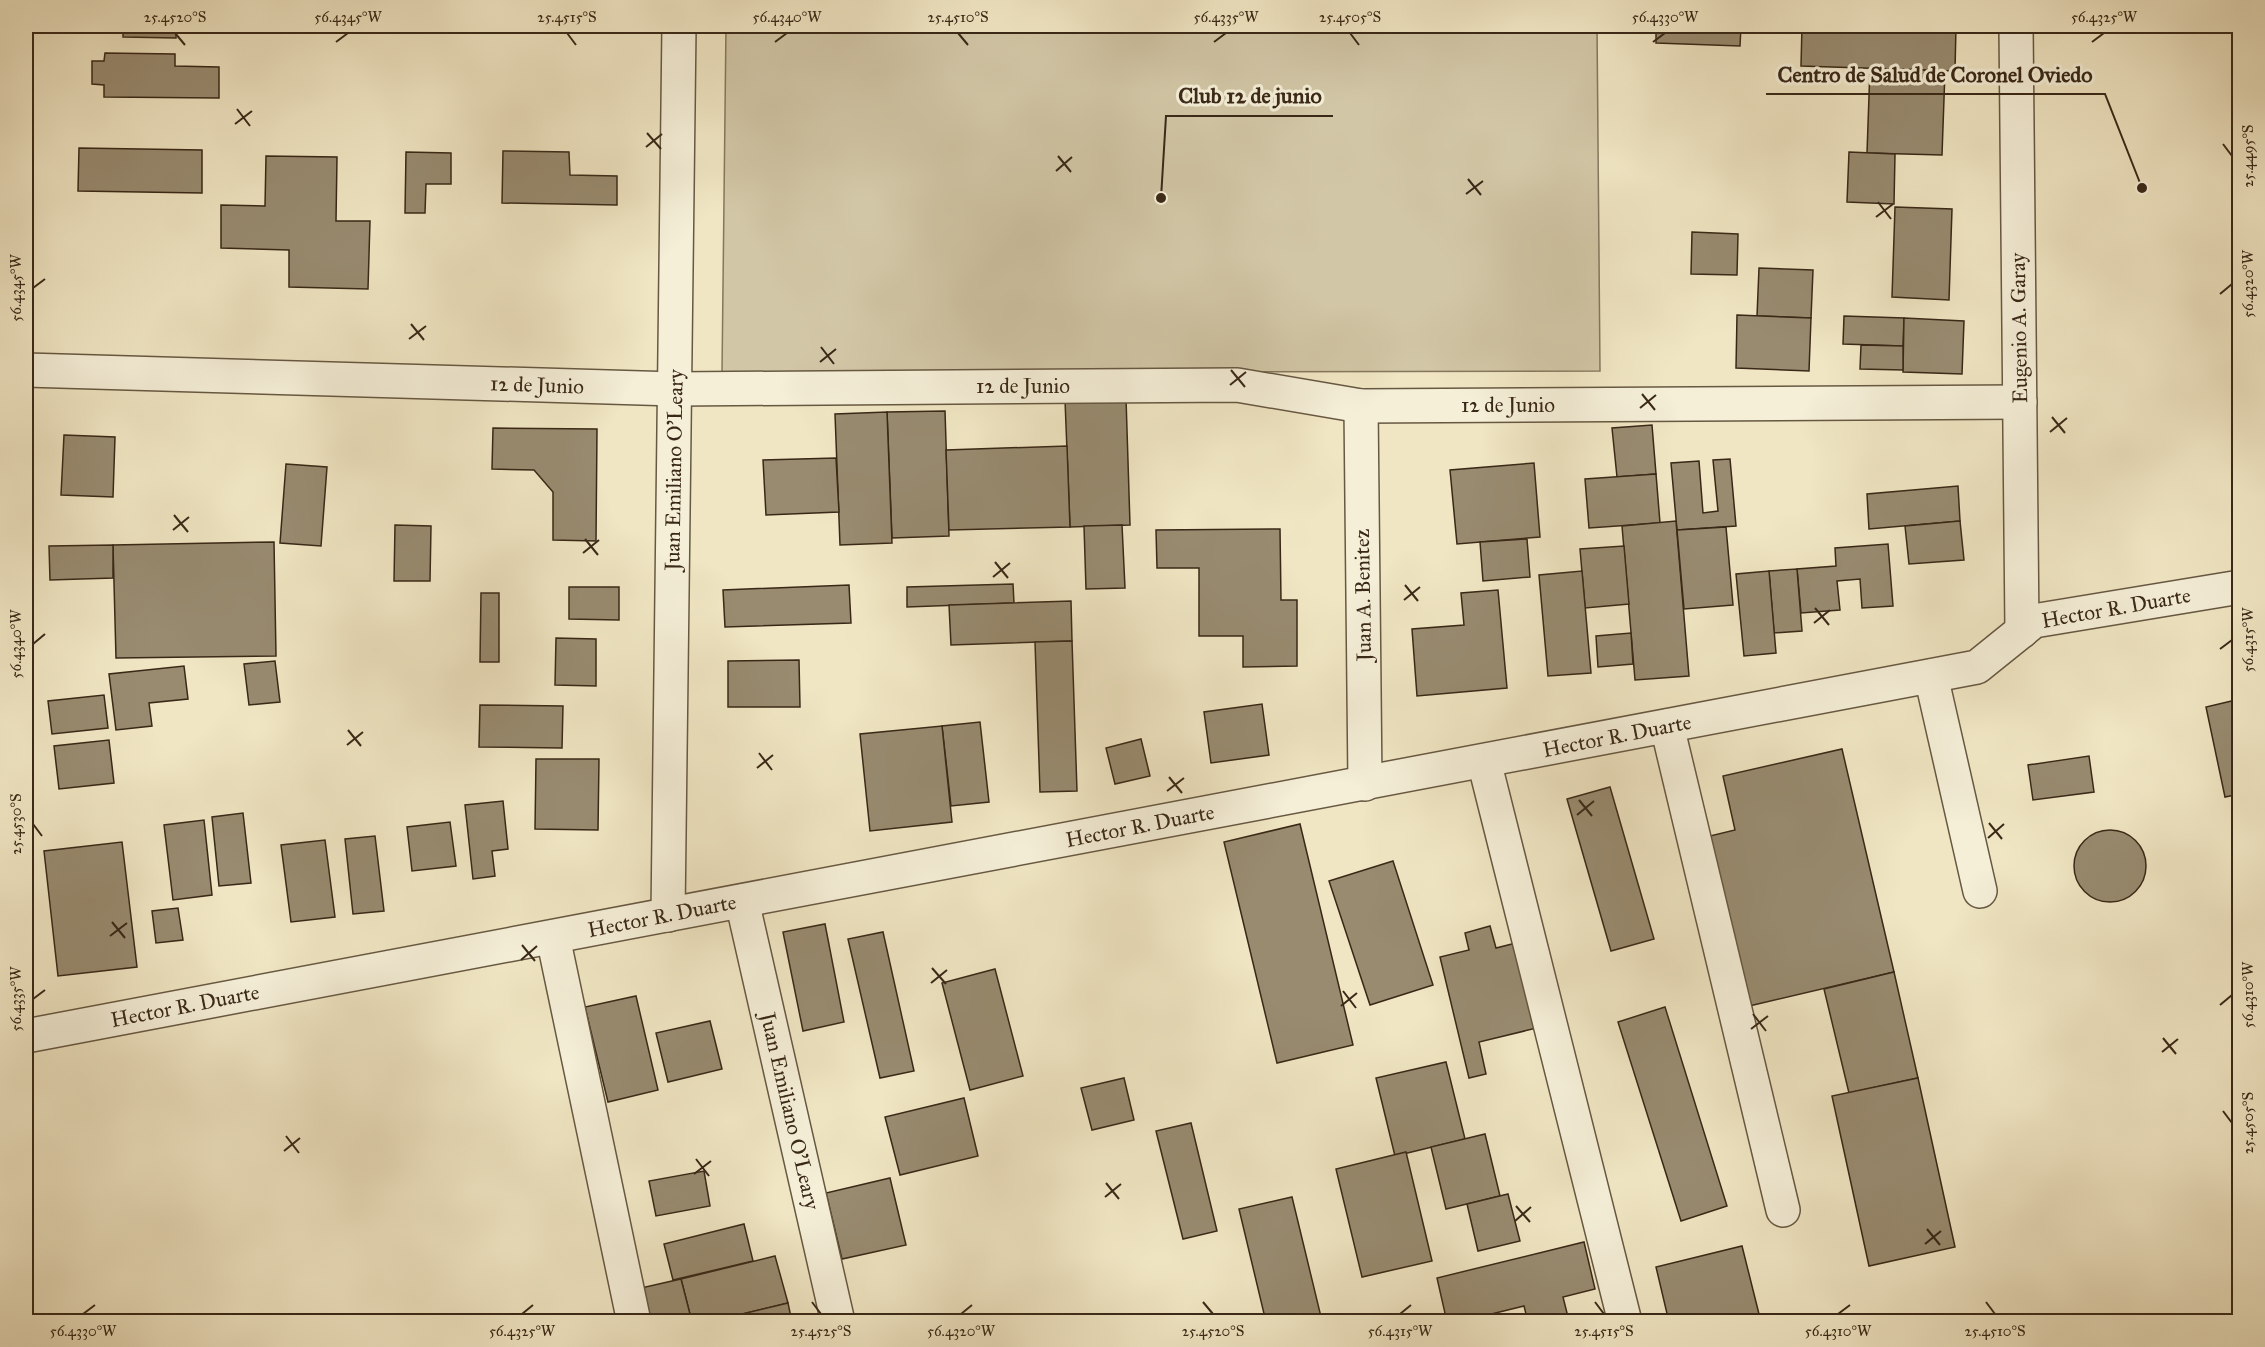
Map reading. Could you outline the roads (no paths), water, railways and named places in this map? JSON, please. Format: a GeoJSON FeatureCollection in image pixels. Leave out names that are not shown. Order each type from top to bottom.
{"type":"FeatureCollection","features":[{"type":"Feature","properties":{"kind":"street","name":"Juan Emiliano O'Leary"},"geometry":{"type":"LineString","coordinates":[[668,915],[679,26]]}},
{"type":"Feature","properties":{"kind":"street","name":"Eugenio A. Garay"},"geometry":{"type":"LineString","coordinates":[[2016,26],[2022,631]]}},
{"type":"Feature","properties":{"kind":"street","name":"12 de Junio"},"geometry":{"type":"LineString","coordinates":[[26,370],[675,389],[1238,385],[1361,406],[2020,402]]}},
{"type":"Feature","properties":{"kind":"street","name":"Juan A. Benitez"},"geometry":{"type":"LineString","coordinates":[[1361,406],[1365,784]]}},
{"type":"Feature","properties":{"kind":"street","name":"Hector R. Duarte"},"geometry":{"type":"LineString","coordinates":[[26,1036],[1977,667],[2034,621],[2240,587]]}},
{"type":"Feature","properties":{"kind":"street"},"geometry":{"type":"LineString","coordinates":[[1931,676],[1980,891]]}},
{"type":"Feature","properties":{"kind":"street"},"geometry":{"type":"LineString","coordinates":[[1667,726],[1783,1210]]}},
{"type":"Feature","properties":{"kind":"street"},"geometry":{"type":"LineString","coordinates":[[1484,761],[1625,1322]]}},
{"type":"Feature","properties":{"kind":"street","name":"Juan Emiliano O'Leary"},"geometry":{"type":"LineString","coordinates":[[742,901],[838,1322]]}},
{"type":"Feature","properties":{"kind":"street"},"geometry":{"type":"LineString","coordinates":[[553,937],[634,1322]]}},
{"type":"Feature","properties":{"kind":"place","name":"Centro de Salud de Coronel Oviedo"},"geometry":{"type":"Point","coordinates":[2142,188]}},
{"type":"Feature","properties":{"kind":"place","name":"Club 12 de junio"},"geometry":{"type":"Point","coordinates":[1161,198]}}]}
